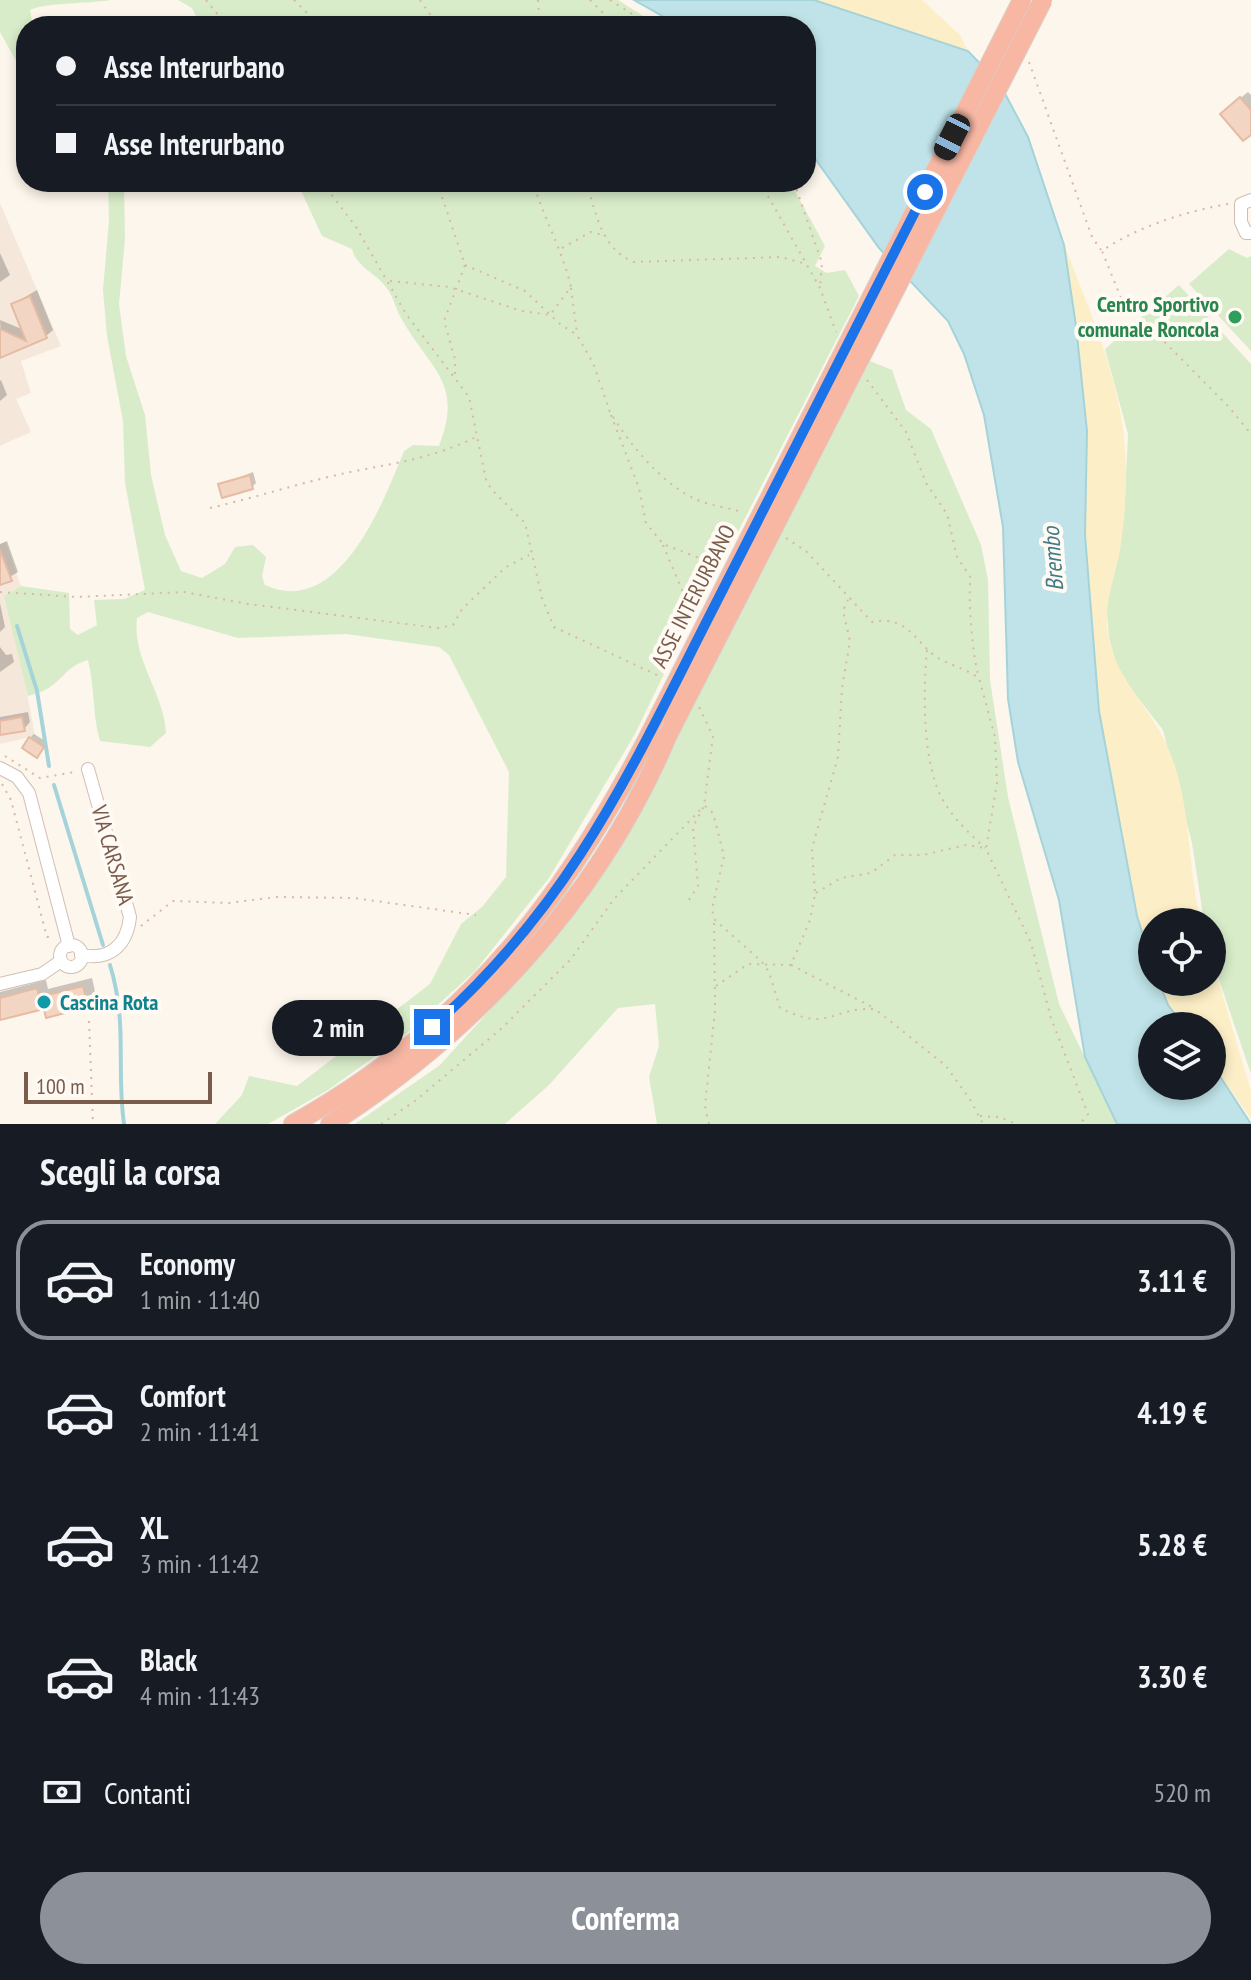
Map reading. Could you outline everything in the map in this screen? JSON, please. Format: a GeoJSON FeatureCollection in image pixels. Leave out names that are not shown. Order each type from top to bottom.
{"type":"FeatureCollection","features":[{"type":"Feature","properties":{"kind":"highway","name":"ASSE INTERURBANO"},"geometry":{"type":"LineString","coordinates":[[293,1124],[397,1056],[443,1017],[496,965],[545,907],[589,847],[660,714],[1022,0]]}},
{"type":"Feature","properties":{"kind":"highway","name":"ASSE INTERURBANO"},"geometry":{"type":"LineString","coordinates":[[330,1124],[433,1050],[523,963],[598,862],[631,808],[1043,0]]}},
{"type":"Feature","properties":{"kind":"street"},"geometry":{"type":"LineString","coordinates":[[1246,202],[1243,228],[1251,233]]}},
{"type":"Feature","properties":{"kind":"street"},"geometry":{"type":"LineString","coordinates":[[0,768],[17,777],[29,793],[69,946]]}},
{"type":"Feature","properties":{"kind":"street","name":"VIA CARSANA"},"geometry":{"type":"LineString","coordinates":[[0,984],[42,974],[61,961],[69,967],[76,966],[81,955],[101,956],[113,952],[124,939],[129,926],[129,903],[88,769]]}},
{"type":"Feature","properties":{"kind":"street"},"geometry":{"type":"LineString","coordinates":[[61,961],[61,952],[69,946],[76,947],[81,955]]}},
{"type":"Feature","properties":{"kind":"path"},"geometry":{"type":"LineString","coordinates":[[206,0],[219,16]]}},
{"type":"Feature","properties":{"kind":"path"},"geometry":{"type":"LineString","coordinates":[[294,0],[310,16]]}},
{"type":"Feature","properties":{"kind":"path"},"geometry":{"type":"LineString","coordinates":[[590,0],[606,16]]}},
{"type":"Feature","properties":{"kind":"path"},"geometry":{"type":"LineString","coordinates":[[610,0],[635,16]]}},
{"type":"Feature","properties":{"kind":"path"},"geometry":{"type":"LineString","coordinates":[[1028,59],[1092,237],[1102,251],[1121,298],[1228,406],[1251,434]]}},
{"type":"Feature","properties":{"kind":"path"},"geometry":{"type":"LineString","coordinates":[[329,192],[388,281],[406,314],[469,397],[476,416],[476,438],[492,490],[525,523],[530,555],[554,627],[665,678]]}},
{"type":"Feature","properties":{"kind":"path"},"geometry":{"type":"LineString","coordinates":[[440,192],[465,265],[444,321],[455,359],[455,378]]}},
{"type":"Feature","properties":{"kind":"path"},"geometry":{"type":"LineString","coordinates":[[536,192],[545,221],[561,248],[571,287],[577,335],[593,363],[639,488],[646,523],[663,544],[695,621]]}},
{"type":"Feature","properties":{"kind":"path"},"geometry":{"type":"LineString","coordinates":[[589,192],[603,235],[620,256],[634,262],[781,257],[808,265]]}},
{"type":"Feature","properties":{"kind":"path"},"geometry":{"type":"LineString","coordinates":[[766,192],[820,288],[841,342]]}},
{"type":"Feature","properties":{"kind":"path"},"geometry":{"type":"LineString","coordinates":[[797,192],[822,263],[820,288]]}},
{"type":"Feature","properties":{"kind":"path"},"geometry":{"type":"LineString","coordinates":[[1102,251],[1115,241],[1182,216],[1220,205],[1246,202]]}},
{"type":"Feature","properties":{"kind":"path"},"geometry":{"type":"LineString","coordinates":[[561,248],[591,232],[603,235]]}},
{"type":"Feature","properties":{"kind":"path"},"geometry":{"type":"LineString","coordinates":[[465,265],[525,291],[577,335]]}},
{"type":"Feature","properties":{"kind":"path"},"geometry":{"type":"LineString","coordinates":[[388,281],[427,283],[522,311],[550,315]]}},
{"type":"Feature","properties":{"kind":"path"},"geometry":{"type":"LineString","coordinates":[[550,315],[571,287]]}},
{"type":"Feature","properties":{"kind":"path"},"geometry":{"type":"LineString","coordinates":[[866,378],[906,432],[926,483],[947,514],[957,557],[971,578],[968,589],[976,649],[974,663],[995,737],[997,783],[986,849]]}},
{"type":"Feature","properties":{"kind":"path"},"geometry":{"type":"LineString","coordinates":[[609,410],[622,434],[662,473],[698,501],[747,513]]}},
{"type":"Feature","properties":{"kind":"path"},"geometry":{"type":"LineString","coordinates":[[210,508],[355,471],[397,466],[443,453],[476,438]]}},
{"type":"Feature","properties":{"kind":"path"},"geometry":{"type":"LineString","coordinates":[[786,538],[806,551],[872,622],[881,620],[909,629],[922,639],[927,650],[924,684],[934,779],[944,802],[963,827],[986,849],[1031,943],[1051,1018],[1088,1114],[1080,1124]]}},
{"type":"Feature","properties":{"kind":"path"},"geometry":{"type":"LineString","coordinates":[[663,544],[702,559],[733,558]]}},
{"type":"Feature","properties":{"kind":"path"},"geometry":{"type":"LineString","coordinates":[[0,592],[77,597],[184,592],[248,604],[438,628],[453,625],[462,609],[506,567],[530,555]]}},
{"type":"Feature","properties":{"kind":"path"},"geometry":{"type":"LineString","coordinates":[[791,965],[810,920],[815,894],[812,848],[838,757],[842,688],[850,641],[843,611],[849,599]]}},
{"type":"Feature","properties":{"kind":"path"},"geometry":{"type":"LineString","coordinates":[[927,650],[979,678]]}},
{"type":"Feature","properties":{"kind":"path"},"geometry":{"type":"LineString","coordinates":[[689,900],[698,886],[693,827],[704,806],[713,736],[704,711],[693,702]]}},
{"type":"Feature","properties":{"kind":"path"},"geometry":{"type":"LineString","coordinates":[[0,755],[19,761],[40,778],[88,769]]}},
{"type":"Feature","properties":{"kind":"path"},"geometry":{"type":"LineString","coordinates":[[0,783],[11,800],[47,937],[65,933]]}},
{"type":"Feature","properties":{"kind":"path"},"geometry":{"type":"LineString","coordinates":[[704,806],[713,813],[724,856],[712,909],[716,986],[705,1106],[709,1124]]}},
{"type":"Feature","properties":{"kind":"path"},"geometry":{"type":"LineString","coordinates":[[381,1124],[415,1101],[502,1028],[571,959],[614,899],[704,806]]}},
{"type":"Feature","properties":{"kind":"path"},"geometry":{"type":"LineString","coordinates":[[815,894],[841,878],[871,873],[895,855],[923,855],[966,845],[986,849]]}},
{"type":"Feature","properties":{"kind":"path"},"geometry":{"type":"LineString","coordinates":[[124,939],[173,901],[229,903],[277,897],[354,898],[476,915]]}},
{"type":"Feature","properties":{"kind":"path"},"geometry":{"type":"LineString","coordinates":[[714,919],[762,962],[769,972],[780,1008],[810,1021],[830,1019],[862,1008],[875,1009]]}},
{"type":"Feature","properties":{"kind":"path"},"geometry":{"type":"LineString","coordinates":[[716,986],[728,975],[762,962],[791,965],[875,1009],[946,1066],[983,1124]]}},
{"type":"Feature","properties":{"kind":"path"},"geometry":{"type":"LineString","coordinates":[[89,1021],[93,1124]]}},
{"type":"Feature","properties":{"kind":"path"},"geometry":{"type":"LineString","coordinates":[[979,1116],[1000,1117],[1016,1124]]}},
{"type":"Feature","properties":{"kind":"shaded area"},"geometry":{"type":"Polygon","coordinates":[[[0,203],[61,346],[21,361],[31,393],[16,399],[31,432],[0,446],[0,203]]]}},
{"type":"Feature","properties":{"kind":"shaded area"},"geometry":{"type":"Polygon","coordinates":[[[6,542],[21,586],[4,596],[21,660],[35,736],[0,744],[0,544],[6,542]]]}},
{"type":"Feature","properties":{"kind":"green space"},"geometry":{"type":"Polygon","coordinates":[[[0,0],[110,0],[47,6],[30,10],[31,16],[16,16],[16,61],[0,32],[0,0]]]}},
{"type":"Feature","properties":{"kind":"green space"},"geometry":{"type":"Polygon","coordinates":[[[178,0],[618,0],[643,16],[196,16],[192,8],[178,0]]]}},
{"type":"Feature","properties":{"kind":"green space"},"geometry":{"type":"Polygon","coordinates":[[[108,192],[124,192],[125,239],[119,304],[126,356],[145,415],[151,475],[165,535],[181,571],[202,578],[225,564],[235,547],[253,545],[266,557],[262,576],[265,585],[291,591],[315,586],[336,571],[354,550],[384,499],[404,451],[413,445],[439,446],[448,406],[440,378],[401,318],[384,284],[358,261],[352,249],[322,236],[302,192],[795,192],[825,246],[815,266],[827,273],[845,270],[859,296],[723,561],[709,581],[635,734],[549,878],[475,971],[405,1035],[328,1090],[268,1124],[215,1124],[242,1095],[249,1076],[297,1086],[430,984],[461,924],[482,907],[506,877],[509,772],[449,655],[439,647],[346,634],[238,638],[148,612],[137,618],[139,648],[160,704],[166,733],[150,747],[100,741],[88,660],[72,668],[48,688],[28,696],[4,596],[21,586],[69,593],[70,629],[78,635],[97,625],[94,600],[124,599],[145,590],[125,483],[123,421],[107,336],[103,290],[108,192]]]}},
{"type":"Feature","properties":{"kind":"green space","name":"Centro Sportivo comunale Roncola"},"geometry":{"type":"Polygon","coordinates":[[[1229,249],[1247,258],[1251,256],[1251,351],[1189,284],[1229,249]]]}},
{"type":"Feature","properties":{"kind":"green space"},"geometry":{"type":"Polygon","coordinates":[[[1179,285],[1251,364],[1251,1074],[1225,996],[1226,908],[1202,908],[1192,843],[1163,730],[1118,672],[1109,637],[1106,600],[1124,517],[1128,434],[1105,349],[1179,285]]]}},
{"type":"Feature","properties":{"kind":"green space"},"geometry":{"type":"Polygon","coordinates":[[[870,361],[892,370],[906,410],[931,429],[981,545],[988,580],[990,680],[1008,797],[1059,1004],[1117,1124],[657,1124],[649,1077],[659,1046],[655,1004],[618,1008],[549,1085],[505,1124],[355,1124],[440,1065],[561,932],[629,831],[870,361]]]}},
{"type":"Feature","properties":{"kind":"sand"},"geometry":{"type":"Polygon","coordinates":[[[814,0],[922,0],[960,35],[968,51],[814,0]]]}},
{"type":"Feature","properties":{"kind":"sand"},"geometry":{"type":"Polygon","coordinates":[[[1064,245],[1107,359],[1125,448],[1123,523],[1108,605],[1109,639],[1127,682],[1162,735],[1176,771],[1186,813],[1198,908],[1138,908],[1138,919],[1099,711],[1085,535],[1087,431],[1064,245]]]}},
{"type":"Feature","properties":{"kind":"sand"},"geometry":{"type":"Polygon","coordinates":[[[1164,996],[1223,996],[1251,1091],[1251,1119],[1226,1084],[1226,1012],[1173,1012],[1164,996]]]}},
{"type":"Feature","properties":{"kind":"water","name":"Brembo"},"geometry":{"type":"Polygon","coordinates":[[[634,0],[814,0],[968,51],[1000,84],[1028,137],[1064,245],[1087,431],[1085,535],[1099,711],[1138,919],[1138,996],[1164,996],[1173,1012],[1138,1012],[1138,1100],[1226,1100],[1226,1086],[1251,1124],[1117,1124],[1085,1057],[1059,900],[1018,762],[1008,699],[1003,527],[984,415],[964,354],[948,321],[879,248],[816,160],[816,16],[662,16],[634,0]]]}},
{"type":"Feature","properties":{"kind":"building"},"geometry":{"type":"Polygon","coordinates":[[[1240,97],[1251,110],[1251,135],[1243,141],[1220,114],[1240,97]]]}},
{"type":"Feature","properties":{"kind":"building"},"geometry":{"type":"Polygon","coordinates":[[[30,296],[47,338],[0,358],[0,329],[26,341],[11,304],[30,296]]]}},
{"type":"Feature","properties":{"kind":"building"},"geometry":{"type":"Polygon","coordinates":[[[250,475],[253,489],[222,498],[218,484],[250,475]]]}},
{"type":"Feature","properties":{"kind":"building"},"geometry":{"type":"Polygon","coordinates":[[[0,550],[12,581],[0,585],[0,550]]]}},
{"type":"Feature","properties":{"kind":"building"},"geometry":{"type":"Polygon","coordinates":[[[22,717],[25,731],[0,735],[0,721],[22,717]]]}},
{"type":"Feature","properties":{"kind":"building"},"geometry":{"type":"Polygon","coordinates":[[[29,737],[44,747],[37,758],[22,748],[29,737]]]}},
{"type":"Feature","properties":{"kind":"building","name":"Cascina Rota"},"geometry":{"type":"Polygon","coordinates":[[[83,986],[88,1007],[46,1018],[44,1009],[0,1020],[0,998],[37,988],[39,997],[83,986]]]}},
{"type":"Feature","properties":{"kind":"waterway"},"geometry":{"type":"LineString","coordinates":[[17,626],[37,691],[49,766]]}},
{"type":"Feature","properties":{"kind":"waterway"},"geometry":{"type":"LineString","coordinates":[[54,785],[103,945]]}},
{"type":"Feature","properties":{"kind":"waterway"},"geometry":{"type":"LineString","coordinates":[[110,965],[119,1007],[124,1124]]}},
{"type":"Feature","properties":{"kind":"place","name":"Centro Sportivo comunale Roncola"},"geometry":{"type":"Point","coordinates":[1235,317]}},
{"type":"Feature","properties":{"kind":"place","name":"Cascina Rota"},"geometry":{"type":"Point","coordinates":[44,1002]}},
{"type":"Feature","properties":{"kind":"route"},"geometry":{"type":"LineString","coordinates":[[432,1027],[476,986],[526,931],[589,847],[626,781],[925,192]]}}]}
